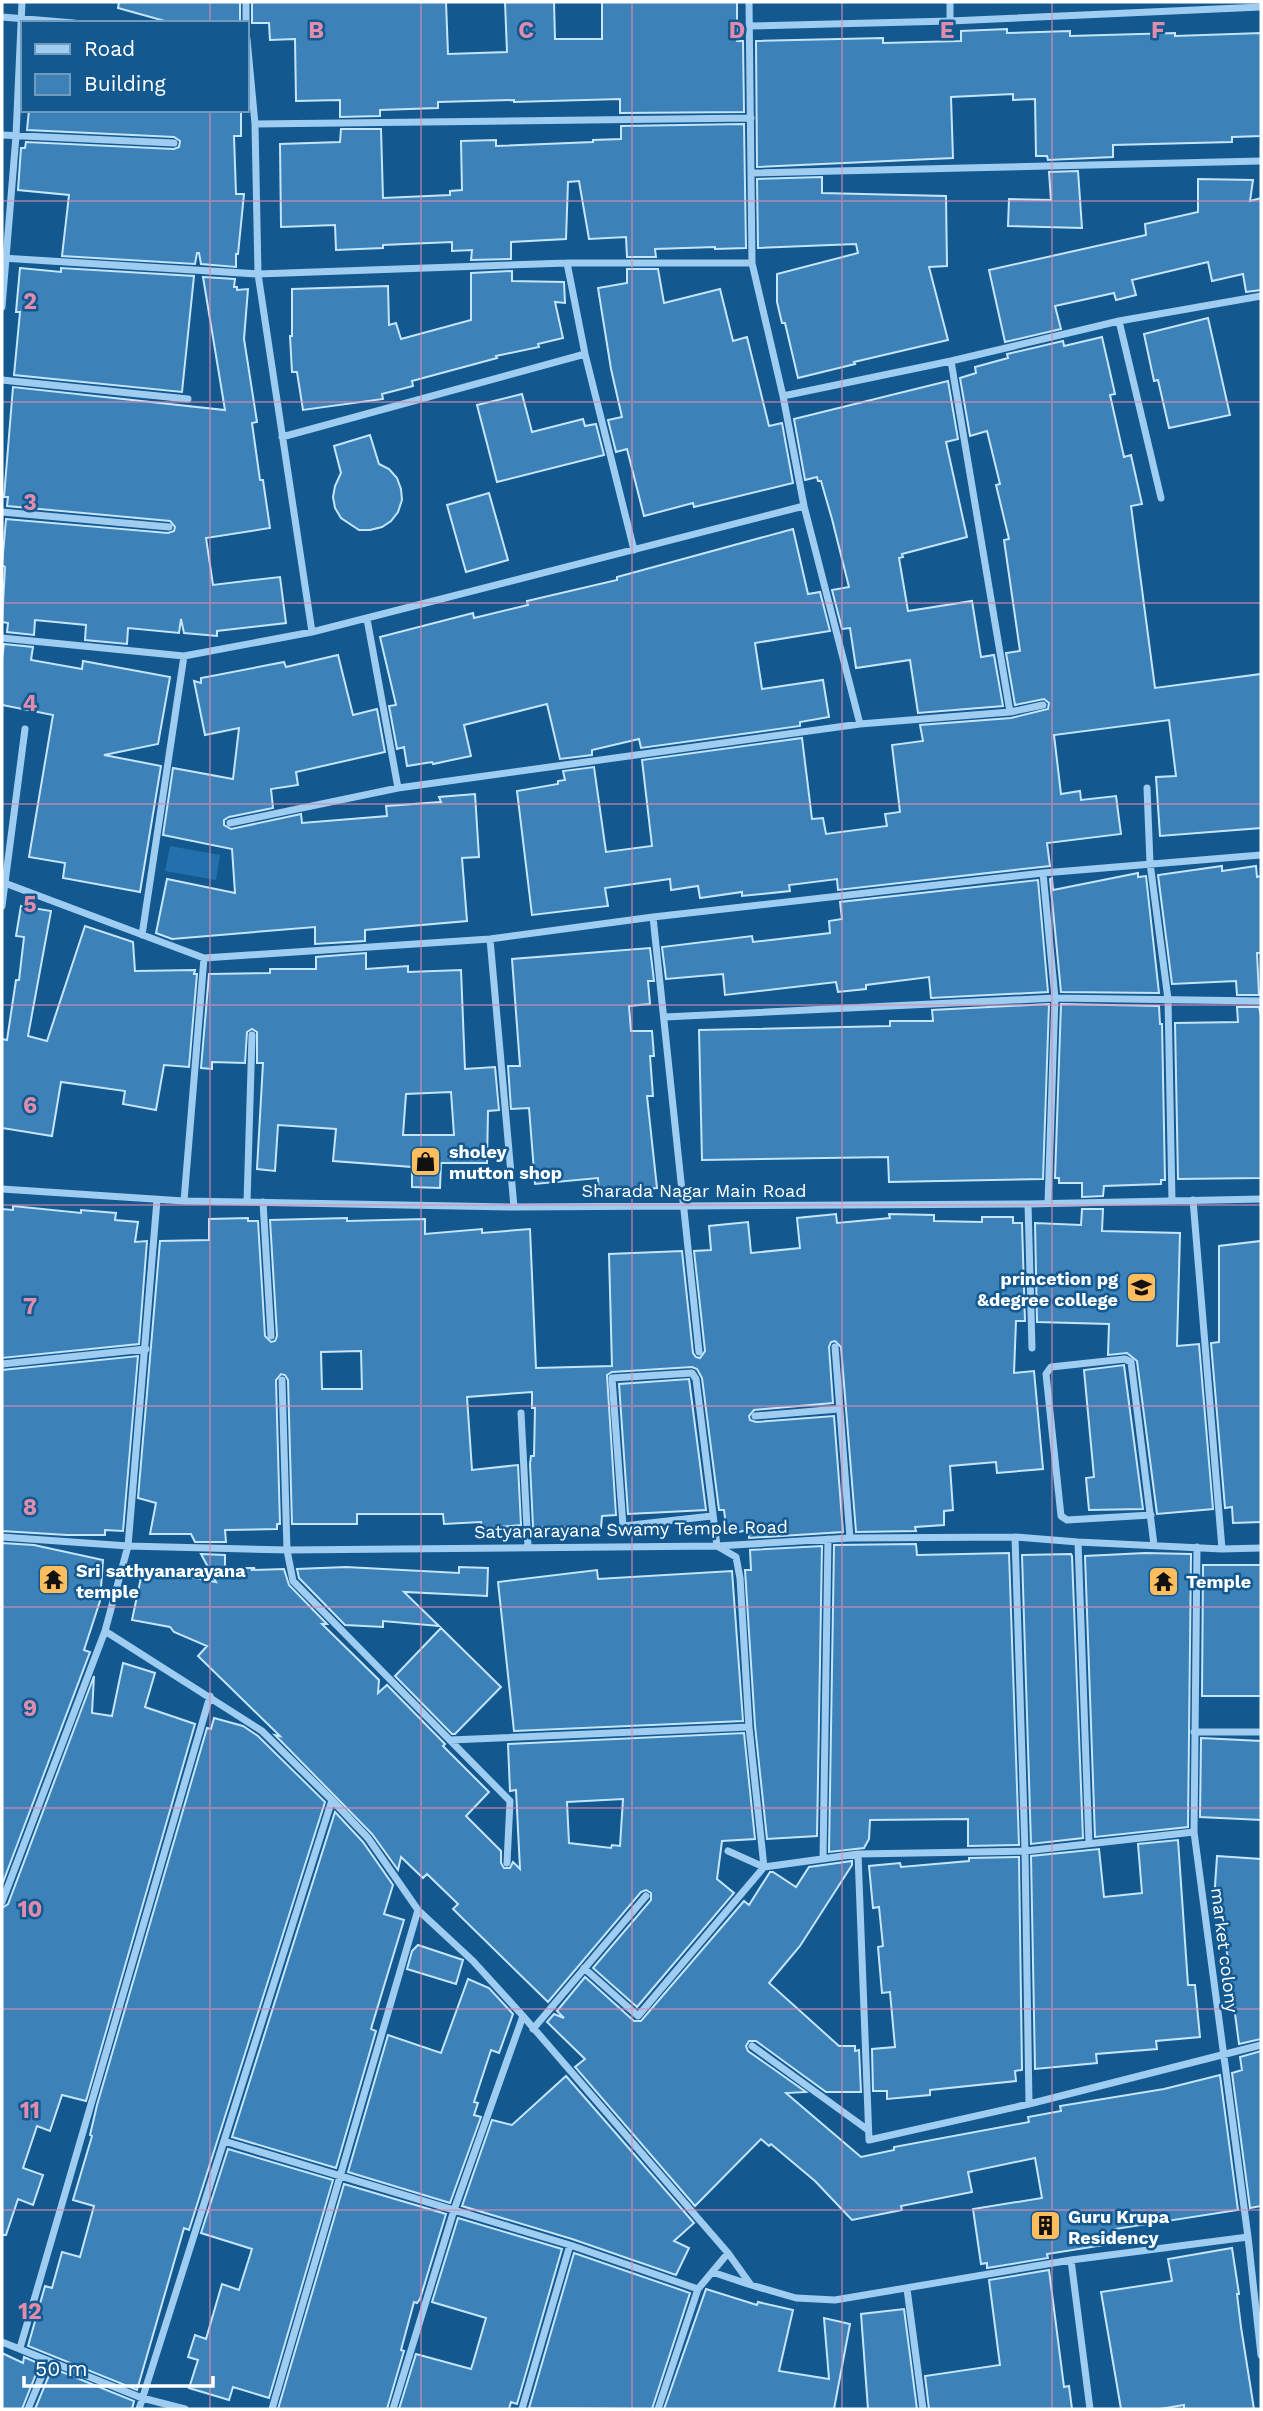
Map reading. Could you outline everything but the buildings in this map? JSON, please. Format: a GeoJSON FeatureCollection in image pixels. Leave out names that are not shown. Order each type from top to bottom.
{"type":"FeatureCollection","features":[{"type":"Feature","properties":{"kind":"street"},"geometry":{"type":"LineString","coordinates":[[2,307],[3,258],[16,135],[22,2]]}},
{"type":"Feature","properties":{"kind":"street"},"geometry":{"type":"LineString","coordinates":[[246,2],[246,21]]}},
{"type":"Feature","properties":{"kind":"street"},"geometry":{"type":"LineString","coordinates":[[749,2],[752,263],[783,396],[804,506],[860,724]]}},
{"type":"Feature","properties":{"kind":"street"},"geometry":{"type":"LineString","coordinates":[[950,2],[950,21]]}},
{"type":"Feature","properties":{"kind":"street"},"geometry":{"type":"LineString","coordinates":[[749,26],[950,21],[1261,7]]}},
{"type":"Feature","properties":{"kind":"street"},"geometry":{"type":"LineString","coordinates":[[2,17],[52,21]]}},
{"type":"Feature","properties":{"kind":"street"},"geometry":{"type":"LineString","coordinates":[[248,50],[255,124],[258,274],[312,632]]}},
{"type":"Feature","properties":{"kind":"street"},"geometry":{"type":"LineString","coordinates":[[255,124],[751,118]]}},
{"type":"Feature","properties":{"kind":"street"},"geometry":{"type":"LineString","coordinates":[[2,135],[174,143]]}},
{"type":"Feature","properties":{"kind":"street"},"geometry":{"type":"LineString","coordinates":[[751,173],[1261,161]]}},
{"type":"Feature","properties":{"kind":"street"},"geometry":{"type":"LineString","coordinates":[[3,258],[258,274],[567,263],[752,263]]}},
{"type":"Feature","properties":{"kind":"street"},"geometry":{"type":"LineString","coordinates":[[567,263],[585,354],[634,550]]}},
{"type":"Feature","properties":{"kind":"street"},"geometry":{"type":"LineString","coordinates":[[783,396],[951,361],[1119,321],[1261,296]]}},
{"type":"Feature","properties":{"kind":"street"},"geometry":{"type":"LineString","coordinates":[[1119,321],[1161,498]]}},
{"type":"Feature","properties":{"kind":"street"},"geometry":{"type":"LineString","coordinates":[[282,437],[585,354]]}},
{"type":"Feature","properties":{"kind":"street"},"geometry":{"type":"LineString","coordinates":[[951,361],[1010,712]]}},
{"type":"Feature","properties":{"kind":"street"},"geometry":{"type":"LineString","coordinates":[[2,380],[188,400]]}},
{"type":"Feature","properties":{"kind":"street"},"geometry":{"type":"LineString","coordinates":[[2,638],[184,656],[312,632],[804,506]]}},
{"type":"Feature","properties":{"kind":"street"},"geometry":{"type":"LineString","coordinates":[[2,512],[169,527]]}},
{"type":"Feature","properties":{"kind":"street"},"geometry":{"type":"LineString","coordinates":[[367,618],[398,788]]}},
{"type":"Feature","properties":{"kind":"street"},"geometry":{"type":"LineString","coordinates":[[142,935],[184,656]]}},
{"type":"Feature","properties":{"kind":"street"},"geometry":{"type":"LineString","coordinates":[[230,823],[398,788],[860,724],[1010,712],[1043,705]]}},
{"type":"Feature","properties":{"kind":"street"},"geometry":{"type":"LineString","coordinates":[[2,906],[25,729]]}},
{"type":"Feature","properties":{"kind":"street"},"geometry":{"type":"LineString","coordinates":[[1147,788],[1150,863],[1168,999],[1172,1201]]}},
{"type":"Feature","properties":{"kind":"street"},"geometry":{"type":"LineString","coordinates":[[3,883],[204,958],[490,939],[653,917],[1043,873],[1261,855]]}},
{"type":"Feature","properties":{"kind":"street"},"geometry":{"type":"LineString","coordinates":[[1043,873],[1055,998],[1048,1203]]}},
{"type":"Feature","properties":{"kind":"street"},"geometry":{"type":"LineString","coordinates":[[653,917],[699,1352]]}},
{"type":"Feature","properties":{"kind":"street"},"geometry":{"type":"LineString","coordinates":[[490,939],[514,1207]]}},
{"type":"Feature","properties":{"kind":"street"},"geometry":{"type":"LineString","coordinates":[[184,1201],[204,958]]}},
{"type":"Feature","properties":{"kind":"street"},"geometry":{"type":"LineString","coordinates":[[665,1017],[1055,998],[1261,1000]]}},
{"type":"Feature","properties":{"kind":"street"},"geometry":{"type":"LineString","coordinates":[[247,1202],[252,1035]]}},
{"type":"Feature","properties":{"kind":"street","name":"Sharada Nagar Main Road"},"geometry":{"type":"LineString","coordinates":[[2,1189],[184,1201],[514,1207],[1028,1204],[1261,1199]]}},
{"type":"Feature","properties":{"kind":"street"},"geometry":{"type":"LineString","coordinates":[[2,1902],[105,1631],[128,1546],[158,1200]]}},
{"type":"Feature","properties":{"kind":"street"},"geometry":{"type":"LineString","coordinates":[[1193,1200],[1222,1549]]}},
{"type":"Feature","properties":{"kind":"street"},"geometry":{"type":"LineString","coordinates":[[263,1202],[271,1336]]}},
{"type":"Feature","properties":{"kind":"street"},"geometry":{"type":"LineString","coordinates":[[1028,1204],[1032,1349]]}},
{"type":"Feature","properties":{"kind":"street"},"geometry":{"type":"LineString","coordinates":[[835,1347],[850,1538]]}},
{"type":"Feature","properties":{"kind":"street"},"geometry":{"type":"LineString","coordinates":[[2,1364],[146,1349]]}},
{"type":"Feature","properties":{"kind":"street"},"geometry":{"type":"LineString","coordinates":[[1151,1515],[1067,1520],[1060,1516],[1046,1374],[1051,1367],[1125,1359],[1131,1362],[1151,1515],[1154,1545]]}},
{"type":"Feature","properties":{"kind":"street"},"geometry":{"type":"LineString","coordinates":[[584,1969],[638,2016],[764,1867],[749,1727],[738,1561],[717,1546],[697,1384],[692,1373],[612,1378],[623,1526],[712,1516]]}},
{"type":"Feature","properties":{"kind":"street"},"geometry":{"type":"LineString","coordinates":[[282,1380],[287,1550],[293,1581],[510,1801],[507,1863]]}},
{"type":"Feature","properties":{"kind":"street"},"geometry":{"type":"LineString","coordinates":[[755,1416],[839,1409]]}},
{"type":"Feature","properties":{"kind":"street"},"geometry":{"type":"LineString","coordinates":[[521,1413],[528,1547]]}},
{"type":"Feature","properties":{"kind":"street","name":"Satyanarayana Swamy Temple Road"},"geometry":{"type":"LineString","coordinates":[[2,1537],[128,1546],[287,1550],[717,1546],[850,1538],[1015,1537],[1222,1549],[1261,1548]]}},
{"type":"Feature","properties":{"kind":"street"},"geometry":{"type":"LineString","coordinates":[[1015,1537],[1025,1851],[1029,2104]]}},
{"type":"Feature","properties":{"kind":"street"},"geometry":{"type":"LineString","coordinates":[[823,1859],[828,1539]]}},
{"type":"Feature","properties":{"kind":"street"},"geometry":{"type":"LineString","coordinates":[[1078,1542],[1089,1844]]}},
{"type":"Feature","properties":{"kind":"street","name":"market colony"},"geometry":{"type":"LineString","coordinates":[[1197,1547],[1194,1832],[1261,2355]]}},
{"type":"Feature","properties":{"kind":"street"},"geometry":{"type":"LineString","coordinates":[[105,1631],[262,1731],[332,1800],[368,1838],[418,1910],[473,1961],[523,2016],[728,2253],[751,2285]]}},
{"type":"Feature","properties":{"kind":"street"},"geometry":{"type":"LineString","coordinates":[[20,2348],[210,1696]]}},
{"type":"Feature","properties":{"kind":"street"},"geometry":{"type":"LineString","coordinates":[[450,1740],[749,1727]]}},
{"type":"Feature","properties":{"kind":"street"},"geometry":{"type":"LineString","coordinates":[[1194,1732],[1261,1732]]}},
{"type":"Feature","properties":{"kind":"street"},"geometry":{"type":"LineString","coordinates":[[139,2409],[332,1800]]}},
{"type":"Feature","properties":{"kind":"street"},"geometry":{"type":"LineString","coordinates":[[728,1851],[764,1867],[858,1854],[1025,1851],[1194,1832]]}},
{"type":"Feature","properties":{"kind":"street"},"geometry":{"type":"LineString","coordinates":[[858,1854],[869,2140],[1029,2104],[1261,2045]]}},
{"type":"Feature","properties":{"kind":"street"},"geometry":{"type":"LineString","coordinates":[[533,2029],[646,1896]]}},
{"type":"Feature","properties":{"kind":"street"},"geometry":{"type":"LineString","coordinates":[[272,2409],[418,1910]]}},
{"type":"Feature","properties":{"kind":"street"},"geometry":{"type":"LineString","coordinates":[[394,2409],[454,2210],[523,2016]]}},
{"type":"Feature","properties":{"kind":"street"},"geometry":{"type":"LineString","coordinates":[[752,2046],[868,2130]]}},
{"type":"Feature","properties":{"kind":"street"},"geometry":{"type":"LineString","coordinates":[[223,2141],[570,2245],[698,2289]]}},
{"type":"Feature","properties":{"kind":"street"},"geometry":{"type":"LineString","coordinates":[[712,2272],[796,2298],[835,2300],[1071,2260],[1248,2237]]}},
{"type":"Feature","properties":{"kind":"street"},"geometry":{"type":"LineString","coordinates":[[522,2409],[570,2245]]}},
{"type":"Feature","properties":{"kind":"street"},"geometry":{"type":"LineString","coordinates":[[658,2409],[698,2289],[728,2253]]}},
{"type":"Feature","properties":{"kind":"street"},"geometry":{"type":"LineString","coordinates":[[1071,2260],[1090,2409]]}},
{"type":"Feature","properties":{"kind":"street"},"geometry":{"type":"LineString","coordinates":[[906,2289],[923,2409]]}},
{"type":"Feature","properties":{"kind":"street"},"geometry":{"type":"LineString","coordinates":[[2,2342],[142,2398],[185,2409]]}},
{"type":"Feature","properties":{"kind":"street"},"geometry":{"type":"LineString","coordinates":[[28,2409],[48,2361]]}},
{"type":"Feature","properties":{"kind":"shaded area"},"geometry":{"type":"Polygon","coordinates":[[[170,846],[220,855],[216,880],[165,871],[170,846]]]}},
{"type":"Feature","properties":{"kind":"place","name":"sholey mutton shop"},"geometry":{"type":"Point","coordinates":[426,1161]}},
{"type":"Feature","properties":{"kind":"place","name":"princetion pg &degree college"},"geometry":{"type":"Point","coordinates":[1141,1288]}},
{"type":"Feature","properties":{"kind":"place","name":"Sri sathyanarayana temple"},"geometry":{"type":"Point","coordinates":[53,1580]}},
{"type":"Feature","properties":{"kind":"place","name":"Temple"},"geometry":{"type":"Point","coordinates":[1163,1581]}},
{"type":"Feature","properties":{"kind":"place","name":"Guru Krupa Residency"},"geometry":{"type":"Point","coordinates":[1045,2226]}}]}
